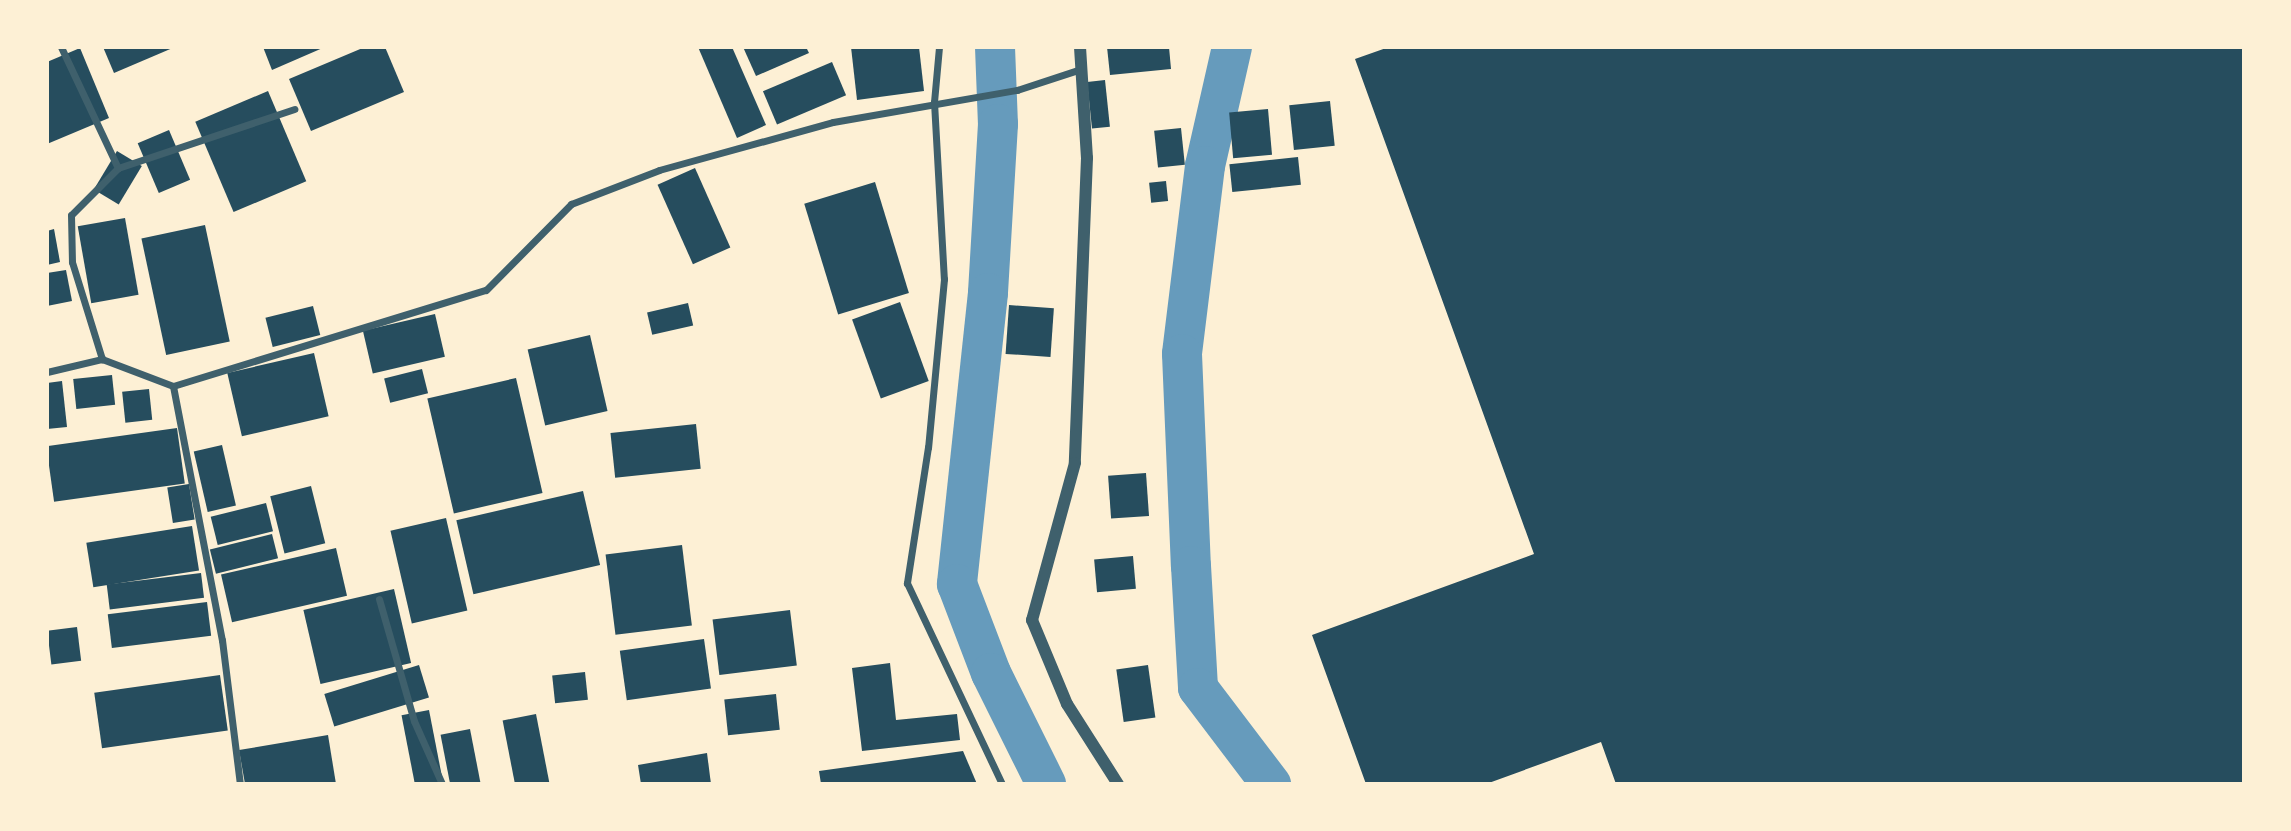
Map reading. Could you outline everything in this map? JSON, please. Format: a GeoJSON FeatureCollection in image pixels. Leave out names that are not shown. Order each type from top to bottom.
{"type":"FeatureCollection","features":[{"type":"Feature","properties":{"kind":"street"},"geometry":{"type":"LineString","coordinates":[[61,47],[118,168]]}},
{"type":"Feature","properties":{"kind":"street"},"geometry":{"type":"LineString","coordinates":[[939,47],[934,102],[943,279],[928,447],[907,583],[1002,784]]}},
{"type":"Feature","properties":{"kind":"street"},"geometry":{"type":"LineString","coordinates":[[1080,47],[1087,158],[1074,463],[1032,620],[1067,704],[1118,784]]}},
{"type":"Feature","properties":{"kind":"street"},"geometry":{"type":"LineString","coordinates":[[47,372],[102,359],[173,386],[486,290],[571,204],[659,170],[833,122],[934,102],[1017,90],[1081,69]]}},
{"type":"Feature","properties":{"kind":"street"},"geometry":{"type":"LineString","coordinates":[[102,359],[72,262],[71,215],[118,168],[294,109]]}},
{"type":"Feature","properties":{"kind":"street"},"geometry":{"type":"LineString","coordinates":[[173,386],[222,640],[240,784]]}},
{"type":"Feature","properties":{"kind":"street"},"geometry":{"type":"LineString","coordinates":[[379,599],[414,721],[442,784]]}},
{"type":"Feature","properties":{"kind":"building"},"geometry":{"type":"Polygon","coordinates":[[[103,47],[175,47],[114,73],[103,47]]]}},
{"type":"Feature","properties":{"kind":"building"},"geometry":{"type":"Polygon","coordinates":[[[263,47],[325,47],[272,70],[263,47]]]}},
{"type":"Feature","properties":{"kind":"building"},"geometry":{"type":"Polygon","coordinates":[[[365,47],[385,47],[404,92],[311,131],[289,79],[365,47]]]}},
{"type":"Feature","properties":{"kind":"building"},"geometry":{"type":"Polygon","coordinates":[[[698,47],[732,47],[766,125],[737,138],[698,47]]]}},
{"type":"Feature","properties":{"kind":"building"},"geometry":{"type":"Polygon","coordinates":[[[743,47],[806,47],[809,53],[756,76],[743,47]]]}},
{"type":"Feature","properties":{"kind":"building"},"geometry":{"type":"Polygon","coordinates":[[[851,47],[919,47],[924,91],[857,100],[851,47]]]}},
{"type":"Feature","properties":{"kind":"building"},"geometry":{"type":"Polygon","coordinates":[[[1107,47],[1169,47],[1171,69],[1110,75],[1107,47]]]}},
{"type":"Feature","properties":{"kind":"building"},"geometry":{"type":"Polygon","coordinates":[[[1389,47],[2244,47],[2244,784],[1616,784],[1601,742],[1486,784],[1366,784],[1312,635],[1534,554],[1355,59],[1389,47]]]}},
{"type":"Feature","properties":{"kind":"building"},"geometry":{"type":"Polygon","coordinates":[[[80,48],[109,118],[47,144],[47,62],[80,48]]]}},
{"type":"Feature","properties":{"kind":"building"},"geometry":{"type":"Polygon","coordinates":[[[832,62],[846,95],[777,124],[763,91],[832,62]]]}},
{"type":"Feature","properties":{"kind":"building"},"geometry":{"type":"Polygon","coordinates":[[[1105,80],[1110,127],[1092,129],[1087,82],[1105,80]]]}},
{"type":"Feature","properties":{"kind":"building"},"geometry":{"type":"Polygon","coordinates":[[[268,91],[306,181],[234,212],[195,122],[268,91]]]}},
{"type":"Feature","properties":{"kind":"building"},"geometry":{"type":"Polygon","coordinates":[[[1330,101],[1335,146],[1294,150],[1289,105],[1330,101]]]}},
{"type":"Feature","properties":{"kind":"building"},"geometry":{"type":"Polygon","coordinates":[[[1268,109],[1272,155],[1233,158],[1229,112],[1268,109]]]}},
{"type":"Feature","properties":{"kind":"building"},"geometry":{"type":"Polygon","coordinates":[[[1181,128],[1185,165],[1158,168],[1154,131],[1181,128]]]}},
{"type":"Feature","properties":{"kind":"building"},"geometry":{"type":"Polygon","coordinates":[[[169,130],[190,180],[159,193],[138,143],[169,130]]]}},
{"type":"Feature","properties":{"kind":"building"},"geometry":{"type":"Polygon","coordinates":[[[117,151],[142,166],[119,205],[94,190],[117,151]]]}},
{"type":"Feature","properties":{"kind":"building"},"geometry":{"type":"Polygon","coordinates":[[[1298,157],[1301,185],[1232,192],[1229,164],[1298,157]]]}},
{"type":"Feature","properties":{"kind":"building"},"geometry":{"type":"Polygon","coordinates":[[[695,168],[730,247],[693,264],[658,185],[695,168]]]}},
{"type":"Feature","properties":{"kind":"building"},"geometry":{"type":"Polygon","coordinates":[[[1166,181],[1168,201],[1151,203],[1149,183],[1166,181]]]}},
{"type":"Feature","properties":{"kind":"building"},"geometry":{"type":"Polygon","coordinates":[[[875,182],[909,293],[838,315],[804,204],[875,182]]]}},
{"type":"Feature","properties":{"kind":"building"},"geometry":{"type":"Polygon","coordinates":[[[125,218],[139,295],[91,303],[78,226],[125,218]]]}},
{"type":"Feature","properties":{"kind":"building"},"geometry":{"type":"Polygon","coordinates":[[[205,225],[230,341],[166,355],[141,239],[205,225]]]}},
{"type":"Feature","properties":{"kind":"building"},"geometry":{"type":"Polygon","coordinates":[[[54,229],[60,262],[47,265],[47,231],[54,229]]]}},
{"type":"Feature","properties":{"kind":"building"},"geometry":{"type":"Polygon","coordinates":[[[66,270],[72,301],[47,306],[47,273],[66,270]]]}},
{"type":"Feature","properties":{"kind":"building"},"geometry":{"type":"Polygon","coordinates":[[[900,302],[929,381],[881,398],[852,319],[900,302]]]}},
{"type":"Feature","properties":{"kind":"building"},"geometry":{"type":"Polygon","coordinates":[[[688,303],[693,325],[652,335],[647,312],[688,303]]]}},
{"type":"Feature","properties":{"kind":"building"},"geometry":{"type":"Polygon","coordinates":[[[1009,305],[1054,308],[1050,357],[1006,354],[1009,305]]]}},
{"type":"Feature","properties":{"kind":"building"},"geometry":{"type":"Polygon","coordinates":[[[313,306],[320,335],[273,347],[265,318],[313,306]]]}},
{"type":"Feature","properties":{"kind":"building"},"geometry":{"type":"Polygon","coordinates":[[[435,314],[445,357],[373,374],[363,331],[435,314]]]}},
{"type":"Feature","properties":{"kind":"building"},"geometry":{"type":"Polygon","coordinates":[[[590,335],[608,411],[545,425],[528,349],[590,335]]]}},
{"type":"Feature","properties":{"kind":"building"},"geometry":{"type":"Polygon","coordinates":[[[314,353],[329,416],[242,436],[227,373],[314,353]]]}},
{"type":"Feature","properties":{"kind":"building"},"geometry":{"type":"Polygon","coordinates":[[[422,369],[428,393],[390,403],[384,378],[422,369]]]}},
{"type":"Feature","properties":{"kind":"building"},"geometry":{"type":"Polygon","coordinates":[[[112,375],[115,405],[76,409],[73,379],[112,375]]]}},
{"type":"Feature","properties":{"kind":"building"},"geometry":{"type":"Polygon","coordinates":[[[516,378],[543,493],[454,513],[427,398],[516,378]]]}},
{"type":"Feature","properties":{"kind":"building"},"geometry":{"type":"Polygon","coordinates":[[[62,381],[67,427],[47,429],[47,383],[62,381]]]}},
{"type":"Feature","properties":{"kind":"building"},"geometry":{"type":"Polygon","coordinates":[[[149,389],[152,420],[125,423],[122,392],[149,389]]]}},
{"type":"Feature","properties":{"kind":"building"},"geometry":{"type":"Polygon","coordinates":[[[696,424],[701,469],[615,478],[610,433],[696,424]]]}},
{"type":"Feature","properties":{"kind":"building"},"geometry":{"type":"Polygon","coordinates":[[[177,428],[185,483],[54,502],[47,446],[177,428]]]}},
{"type":"Feature","properties":{"kind":"building"},"geometry":{"type":"Polygon","coordinates":[[[222,445],[236,505],[208,512],[194,452],[222,445]]]}},
{"type":"Feature","properties":{"kind":"building"},"geometry":{"type":"Polygon","coordinates":[[[1146,473],[1149,516],[1111,519],[1108,476],[1146,473]]]}},
{"type":"Feature","properties":{"kind":"building"},"geometry":{"type":"Polygon","coordinates":[[[189,484],[195,520],[173,523],[167,487],[189,484]]]}},
{"type":"Feature","properties":{"kind":"building"},"geometry":{"type":"Polygon","coordinates":[[[311,486],[325,543],[285,553],[270,496],[311,486]]]}},
{"type":"Feature","properties":{"kind":"building"},"geometry":{"type":"Polygon","coordinates":[[[583,491],[600,565],[473,594],[456,520],[583,491]]]}},
{"type":"Feature","properties":{"kind":"building"},"geometry":{"type":"Polygon","coordinates":[[[266,503],[273,531],[218,545],[211,517],[266,503]]]}},
{"type":"Feature","properties":{"kind":"building"},"geometry":{"type":"Polygon","coordinates":[[[446,518],[467,611],[412,623],[390,531],[446,518]]]}},
{"type":"Feature","properties":{"kind":"building"},"geometry":{"type":"Polygon","coordinates":[[[192,526],[199,570],[93,587],[86,543],[192,526]]]}},
{"type":"Feature","properties":{"kind":"building"},"geometry":{"type":"Polygon","coordinates":[[[272,534],[278,558],[216,574],[210,549],[272,534]]]}},
{"type":"Feature","properties":{"kind":"building"},"geometry":{"type":"Polygon","coordinates":[[[682,545],[692,625],[615,635],[606,554],[682,545]]]}},
{"type":"Feature","properties":{"kind":"building"},"geometry":{"type":"Polygon","coordinates":[[[336,548],[347,596],[232,622],[221,575],[336,548]]]}},
{"type":"Feature","properties":{"kind":"building"},"geometry":{"type":"Polygon","coordinates":[[[1133,556],[1136,589],[1097,592],[1094,559],[1133,556]]]}},
{"type":"Feature","properties":{"kind":"building"},"geometry":{"type":"Polygon","coordinates":[[[201,573],[204,598],[110,609],[107,585],[201,573]]]}},
{"type":"Feature","properties":{"kind":"building"},"geometry":{"type":"Polygon","coordinates":[[[394,589],[411,663],[320,684],[303,610],[394,589]]]}},
{"type":"Feature","properties":{"kind":"building"},"geometry":{"type":"Polygon","coordinates":[[[207,602],[211,636],[112,648],[108,614],[207,602]]]}},
{"type":"Feature","properties":{"kind":"building"},"geometry":{"type":"Polygon","coordinates":[[[790,610],[797,666],[719,675],[713,620],[790,610]]]}},
{"type":"Feature","properties":{"kind":"building"},"geometry":{"type":"Polygon","coordinates":[[[77,627],[81,661],[51,664],[47,631],[77,627]]]}},
{"type":"Feature","properties":{"kind":"building"},"geometry":{"type":"Polygon","coordinates":[[[704,639],[711,689],[627,700],[620,651],[704,639]]]}},
{"type":"Feature","properties":{"kind":"building"},"geometry":{"type":"Polygon","coordinates":[[[890,663],[896,720],[957,714],[960,740],[862,751],[852,668],[890,663]]]}},
{"type":"Feature","properties":{"kind":"building"},"geometry":{"type":"Polygon","coordinates":[[[419,665],[429,698],[334,726],[324,694],[419,665]]]}},
{"type":"Feature","properties":{"kind":"building"},"geometry":{"type":"Polygon","coordinates":[[[1148,665],[1155,717],[1124,722],[1116,669],[1148,665]]]}},
{"type":"Feature","properties":{"kind":"building"},"geometry":{"type":"Polygon","coordinates":[[[585,672],[588,700],[555,703],[552,675],[585,672]]]}},
{"type":"Feature","properties":{"kind":"building"},"geometry":{"type":"Polygon","coordinates":[[[220,675],[228,730],[102,748],[94,693],[220,675]]]}},
{"type":"Feature","properties":{"kind":"building"},"geometry":{"type":"Polygon","coordinates":[[[776,694],[780,730],[728,735],[724,699],[776,694]]]}},
{"type":"Feature","properties":{"kind":"building"},"geometry":{"type":"Polygon","coordinates":[[[429,710],[443,784],[415,784],[402,715],[429,710]]]}},
{"type":"Feature","properties":{"kind":"building"},"geometry":{"type":"Polygon","coordinates":[[[536,714],[550,784],[515,784],[503,720],[536,714]]]}},
{"type":"Feature","properties":{"kind":"building"},"geometry":{"type":"Polygon","coordinates":[[[470,729],[481,784],[450,784],[441,735],[470,729]]]}},
{"type":"Feature","properties":{"kind":"building"},"geometry":{"type":"Polygon","coordinates":[[[328,735],[336,784],[245,784],[239,750],[328,735]]]}},
{"type":"Feature","properties":{"kind":"building"},"geometry":{"type":"Polygon","coordinates":[[[963,751],[977,784],[821,784],[819,771],[963,751]]]}},
{"type":"Feature","properties":{"kind":"building"},"geometry":{"type":"Polygon","coordinates":[[[707,753],[711,784],[641,784],[638,765],[707,753]]]}},
{"type":"Feature","properties":{"kind":"waterway"},"geometry":{"type":"LineString","coordinates":[[995,47],[998,124],[988,293],[957,584],[991,673],[1046,784]]}},
{"type":"Feature","properties":{"kind":"waterway"},"geometry":{"type":"LineString","coordinates":[[1232,47],[1205,166],[1182,354],[1191,566],[1198,688],[1271,784]]}}]}
